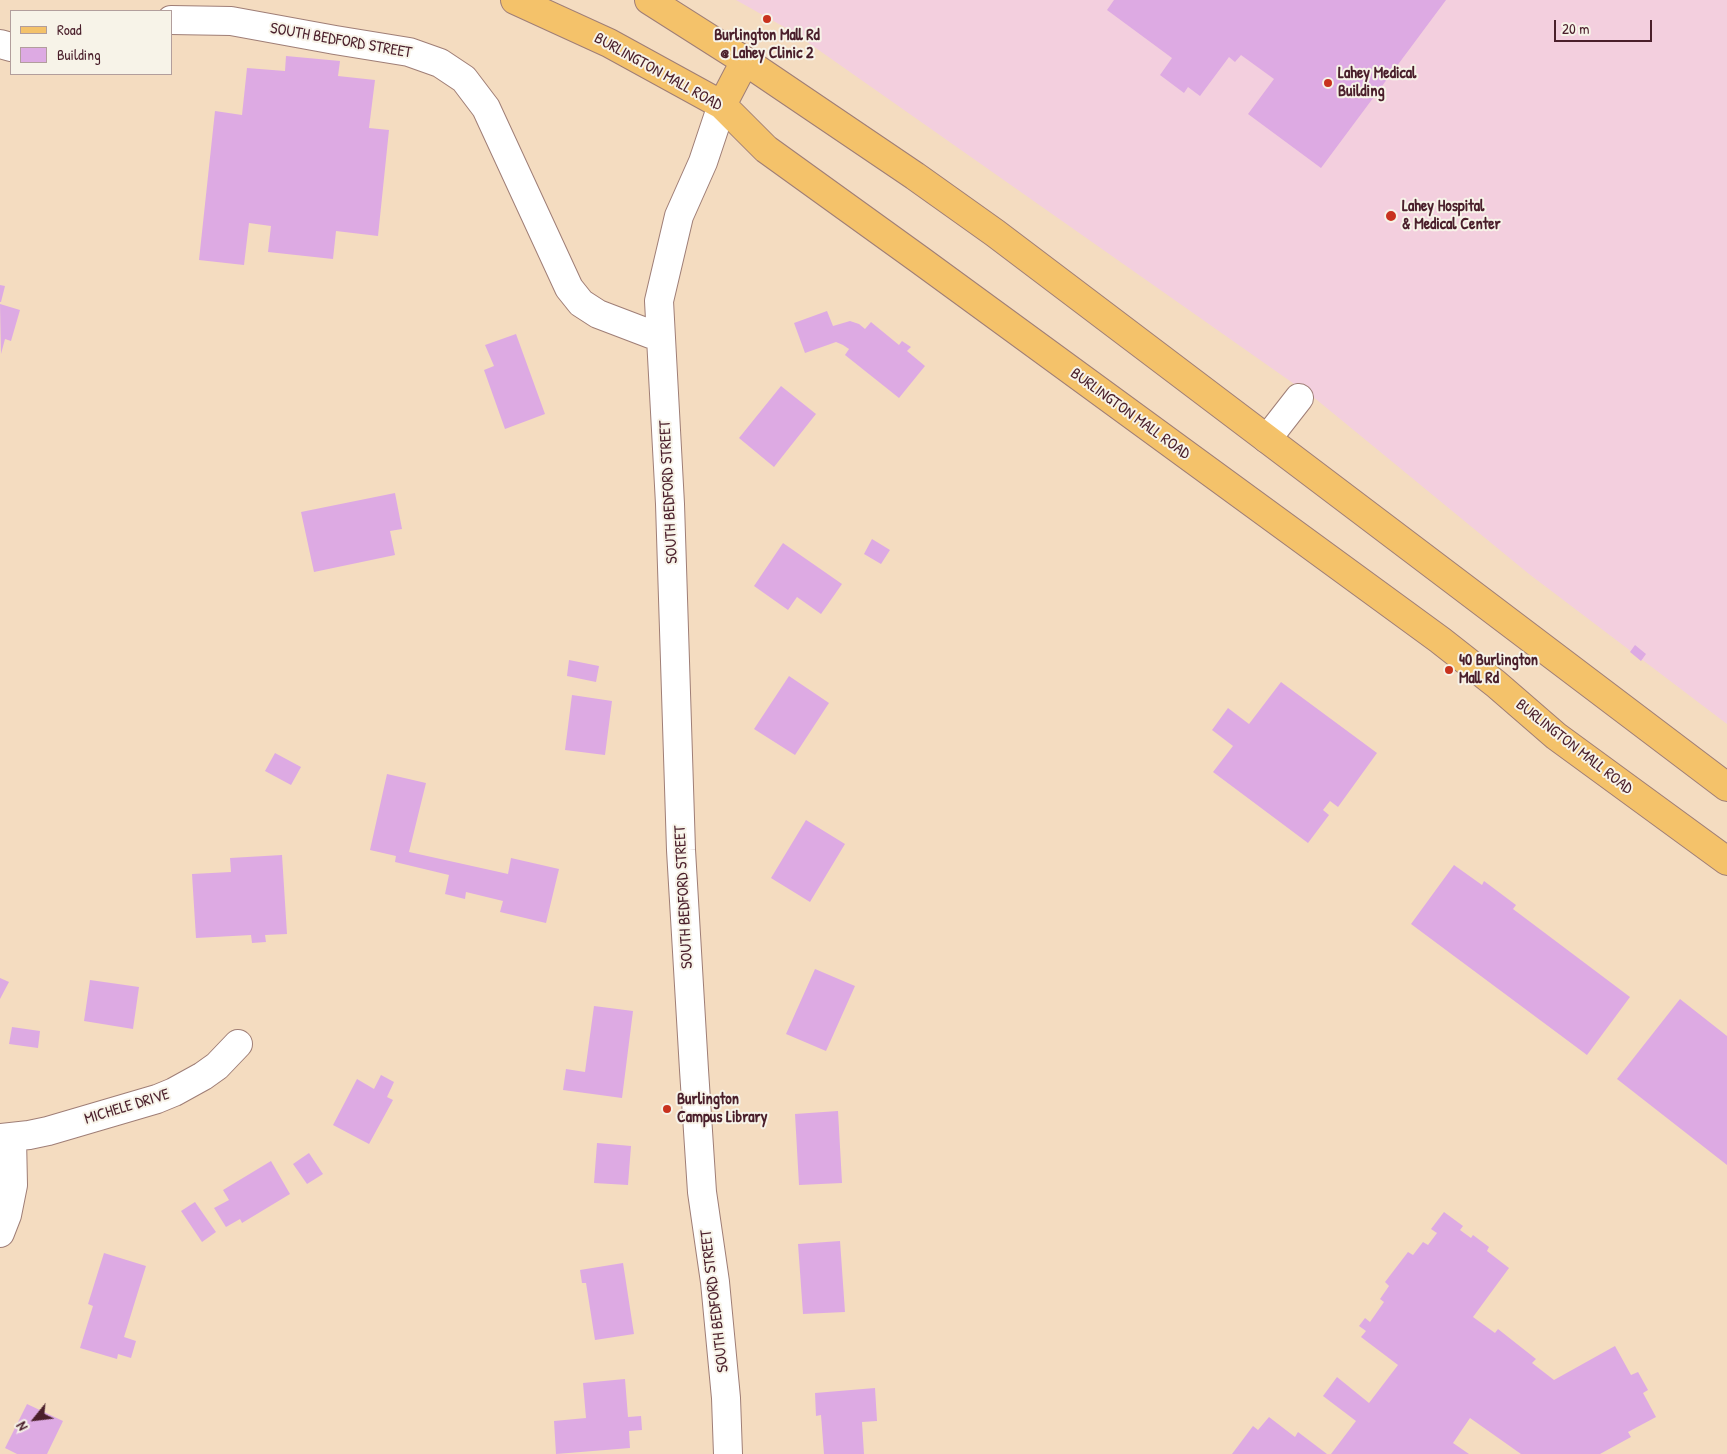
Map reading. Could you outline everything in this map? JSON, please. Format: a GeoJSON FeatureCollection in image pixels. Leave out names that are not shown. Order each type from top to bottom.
{"type":"FeatureCollection","features":[{"type":"Feature","properties":{"kind":"main road","name":"BURLINGTON MALL ROAD"},"geometry":{"type":"LineString","coordinates":[[515,0],[609,43],[722,105],[766,149],[1440,640],[1496,684],[1556,736],[1727,861]]}},
{"type":"Feature","properties":{"kind":"main road"},"geometry":{"type":"LineString","coordinates":[[649,0],[745,61],[915,176],[995,233],[1727,787]]}},
{"type":"Feature","properties":{"kind":"main road"},"geometry":{"type":"LineString","coordinates":[[722,105],[745,61]]}},
{"type":"Feature","properties":{"kind":"street","name":"SOUTH BEDFORD STREET"},"geometry":{"type":"LineString","coordinates":[[172,20],[231,21],[409,52],[440,63],[464,79],[486,108],[568,288],[581,303],[598,314],[661,338]]}},
{"type":"Feature","properties":{"kind":"street","name":"SOUTH BEDFORD STREET"},"geometry":{"type":"LineString","coordinates":[[722,105],[703,162],[680,216],[659,300],[670,504],[681,850],[702,1192],[715,1282],[726,1398],[728,1454]]}},
{"type":"Feature","properties":{"kind":"street"},"geometry":{"type":"LineString","coordinates":[[1268,440],[1299,398]]}},
{"type":"Feature","properties":{"kind":"street","name":"MICHELE DRIVE"},"geometry":{"type":"LineString","coordinates":[[6,1138],[48,1130],[174,1092],[217,1066],[238,1044]]}},
{"type":"Feature","properties":{"kind":"street"},"geometry":{"type":"LineString","coordinates":[[0,1233],[7,1215],[13,1185],[6,1138]]}},
{"type":"Feature","properties":{"kind":"shaded area","name":"Lahey Hospital & Medical Center"},"geometry":{"type":"Polygon","coordinates":[[[736,0],[1727,0],[1727,724],[1529,574],[1317,400],[793,32],[736,0]]]}},
{"type":"Feature","properties":{"kind":"building","name":"Lahey Medical Building"},"geometry":{"type":"Polygon","coordinates":[[[1114,0],[1446,0],[1321,168],[1248,114],[1274,79],[1241,55],[1235,62],[1229,57],[1200,96],[1188,87],[1184,93],[1160,75],[1172,58],[1107,10],[1114,0]]]}},
{"type":"Feature","properties":{"kind":"building"},"geometry":{"type":"Polygon","coordinates":[[[286,56],[340,61],[338,76],[375,80],[369,128],[389,130],[378,236],[336,231],[333,259],[268,252],[271,226],[249,223],[244,265],[199,260],[215,111],[242,115],[247,68],[285,71],[286,56]]]}},
{"type":"Feature","properties":{"kind":"building"},"geometry":{"type":"Polygon","coordinates":[[[0,285],[5,286],[1,302],[0,302],[0,285]]]}},
{"type":"Feature","properties":{"kind":"building"},"geometry":{"type":"Polygon","coordinates":[[[0,304],[20,310],[11,341],[5,339],[1,354],[0,304]]]}},
{"type":"Feature","properties":{"kind":"building"},"geometry":{"type":"Polygon","coordinates":[[[827,311],[833,326],[850,321],[859,324],[865,329],[871,322],[899,345],[902,341],[911,347],[907,351],[925,366],[899,398],[845,355],[849,349],[843,345],[836,342],[805,353],[794,323],[827,311]]]}},
{"type":"Feature","properties":{"kind":"building"},"geometry":{"type":"Polygon","coordinates":[[[516,334],[545,414],[505,429],[484,370],[494,366],[485,345],[516,334]]]}},
{"type":"Feature","properties":{"kind":"building"},"geometry":{"type":"Polygon","coordinates":[[[781,386],[816,414],[774,467],[739,438],[781,386]]]}},
{"type":"Feature","properties":{"kind":"building"},"geometry":{"type":"Polygon","coordinates":[[[395,493],[402,529],[390,531],[395,555],[314,572],[301,512],[395,493]]]}},
{"type":"Feature","properties":{"kind":"building"},"geometry":{"type":"Polygon","coordinates":[[[872,539],[890,550],[881,564],[864,554],[872,539]]]}},
{"type":"Feature","properties":{"kind":"building"},"geometry":{"type":"Polygon","coordinates":[[[783,543],[842,584],[821,614],[797,597],[788,610],[754,586],[783,543]]]}},
{"type":"Feature","properties":{"kind":"building"},"geometry":{"type":"Polygon","coordinates":[[[1635,645],[1646,654],[1641,661],[1630,652],[1635,645]]]}},
{"type":"Feature","properties":{"kind":"building"},"geometry":{"type":"Polygon","coordinates":[[[569,660],[599,666],[596,682],[567,676],[569,660]]]}},
{"type":"Feature","properties":{"kind":"building"},"geometry":{"type":"Polygon","coordinates":[[[789,676],[829,703],[795,755],[754,729],[789,676]]]}},
{"type":"Feature","properties":{"kind":"building"},"geometry":{"type":"Polygon","coordinates":[[[1281,682],[1377,753],[1338,807],[1330,801],[1323,810],[1329,815],[1308,843],[1213,772],[1233,746],[1212,730],[1228,708],[1249,724],[1281,682]]]}},
{"type":"Feature","properties":{"kind":"building"},"geometry":{"type":"Polygon","coordinates":[[[572,695],[612,701],[605,755],[565,750],[572,695]]]}},
{"type":"Feature","properties":{"kind":"building"},"geometry":{"type":"Polygon","coordinates":[[[275,753],[301,767],[291,785],[265,771],[275,753]]]}},
{"type":"Feature","properties":{"kind":"building"},"geometry":{"type":"Polygon","coordinates":[[[387,774],[426,783],[409,852],[508,874],[511,858],[559,869],[546,923],[500,912],[503,901],[466,892],[465,899],[445,894],[449,875],[395,862],[396,856],[370,850],[387,774]]]}},
{"type":"Feature","properties":{"kind":"building"},"geometry":{"type":"Polygon","coordinates":[[[806,820],[845,844],[810,902],[771,878],[806,820]]]}},
{"type":"Feature","properties":{"kind":"building"},"geometry":{"type":"Polygon","coordinates":[[[282,855],[287,934],[265,935],[266,942],[252,943],[251,935],[196,938],[192,874],[231,872],[230,858],[282,855]]]}},
{"type":"Feature","properties":{"kind":"building"},"geometry":{"type":"Polygon","coordinates":[[[1454,865],[1482,885],[1484,881],[1516,905],[1513,909],[1630,997],[1587,1055],[1411,924],[1454,865]]]}},
{"type":"Feature","properties":{"kind":"building"},"geometry":{"type":"Polygon","coordinates":[[[815,969],[855,986],[826,1051],[786,1034],[815,969]]]}},
{"type":"Feature","properties":{"kind":"building"},"geometry":{"type":"Polygon","coordinates":[[[0,978],[9,982],[0,999],[0,978]]]}},
{"type":"Feature","properties":{"kind":"building"},"geometry":{"type":"Polygon","coordinates":[[[90,980],[139,987],[133,1029],[84,1021],[90,980]]]}},
{"type":"Feature","properties":{"kind":"building"},"geometry":{"type":"Polygon","coordinates":[[[1680,999],[1727,1036],[1727,1165],[1617,1079],[1680,999]]]}},
{"type":"Feature","properties":{"kind":"building"},"geometry":{"type":"Polygon","coordinates":[[[594,1006],[633,1011],[622,1098],[563,1090],[566,1069],[585,1072],[594,1006]]]}},
{"type":"Feature","properties":{"kind":"building"},"geometry":{"type":"Polygon","coordinates":[[[12,1027],[40,1031],[38,1048],[9,1044],[12,1027]]]}},
{"type":"Feature","properties":{"kind":"building"},"geometry":{"type":"Polygon","coordinates":[[[381,1075],[394,1082],[387,1097],[393,1100],[369,1144],[333,1125],[357,1079],[374,1089],[381,1075]]]}},
{"type":"Feature","properties":{"kind":"building"},"geometry":{"type":"Polygon","coordinates":[[[838,1111],[842,1183],[799,1185],[795,1114],[838,1111]]]}},
{"type":"Feature","properties":{"kind":"building"},"geometry":{"type":"Polygon","coordinates":[[[597,1143],[631,1146],[628,1185],[594,1183],[597,1143]]]}},
{"type":"Feature","properties":{"kind":"building"},"geometry":{"type":"Polygon","coordinates":[[[309,1153],[323,1174],[307,1184],[293,1164],[309,1153]]]}},
{"type":"Feature","properties":{"kind":"building"},"geometry":{"type":"Polygon","coordinates":[[[271,1161],[290,1194],[242,1223],[240,1219],[226,1227],[214,1208],[229,1200],[223,1190],[271,1161]]]}},
{"type":"Feature","properties":{"kind":"building"},"geometry":{"type":"Polygon","coordinates":[[[195,1202],[216,1232],[202,1242],[181,1211],[195,1202]]]}},
{"type":"Feature","properties":{"kind":"building"},"geometry":{"type":"Polygon","coordinates":[[[1444,1212],[1463,1226],[1460,1230],[1471,1238],[1473,1235],[1489,1247],[1487,1251],[1509,1268],[1473,1317],[1495,1333],[1498,1329],[1536,1359],[1532,1363],[1554,1380],[1615,1346],[1631,1375],[1638,1372],[1648,1390],[1643,1393],[1656,1417],[1628,1432],[1631,1437],[1600,1454],[1521,1454],[1470,1418],[1453,1443],[1469,1454],[1331,1454],[1356,1421],[1323,1396],[1337,1377],[1369,1403],[1398,1365],[1361,1337],[1366,1331],[1359,1326],[1365,1318],[1370,1322],[1384,1302],[1380,1299],[1389,1286],[1385,1282],[1408,1252],[1413,1255],[1423,1242],[1428,1245],[1437,1233],[1431,1229],[1444,1212]]]}},
{"type":"Feature","properties":{"kind":"building"},"geometry":{"type":"Polygon","coordinates":[[[840,1241],[845,1312],[803,1314],[798,1244],[840,1241]]]}},
{"type":"Feature","properties":{"kind":"building"},"geometry":{"type":"Polygon","coordinates":[[[104,1253],[146,1266],[124,1337],[136,1341],[131,1358],[118,1354],[117,1359],[80,1348],[93,1306],[88,1304],[104,1253]]]}},
{"type":"Feature","properties":{"kind":"building"},"geometry":{"type":"Polygon","coordinates":[[[623,1263],[634,1334],[595,1340],[586,1283],[582,1283],[580,1270],[623,1263]]]}},
{"type":"Feature","properties":{"kind":"building"},"geometry":{"type":"Polygon","coordinates":[[[625,1379],[628,1417],[641,1416],[642,1430],[629,1431],[630,1448],[556,1454],[554,1421],[586,1418],[583,1383],[625,1379]]]}},
{"type":"Feature","properties":{"kind":"building"},"geometry":{"type":"Polygon","coordinates":[[[875,1388],[877,1421],[862,1422],[864,1454],[824,1454],[821,1415],[816,1416],[815,1393],[875,1388]]]}},
{"type":"Feature","properties":{"kind":"building"},"geometry":{"type":"Polygon","coordinates":[[[27,1404],[63,1421],[47,1454],[17,1454],[5,1448],[27,1404]]]}},
{"type":"Feature","properties":{"kind":"building"},"geometry":{"type":"Polygon","coordinates":[[[1269,1417],[1295,1437],[1298,1432],[1327,1454],[1232,1454],[1253,1426],[1258,1430],[1269,1417]]]}},
{"type":"Feature","properties":{"kind":"place","name":"Burlington Mall Rd @ Lahey Clinic 2"},"geometry":{"type":"Point","coordinates":[767,19]}},
{"type":"Feature","properties":{"kind":"place","name":"Lahey Medical Building"},"geometry":{"type":"Point","coordinates":[1328,83]}},
{"type":"Feature","properties":{"kind":"place","name":"Lahey Hospital & Medical Center"},"geometry":{"type":"Point","coordinates":[1391,216]}},
{"type":"Feature","properties":{"kind":"place","name":"40 Burlington Mall Rd"},"geometry":{"type":"Point","coordinates":[1449,670]}},
{"type":"Feature","properties":{"kind":"place","name":"Burlington Campus Library"},"geometry":{"type":"Point","coordinates":[667,1109]}}]}
